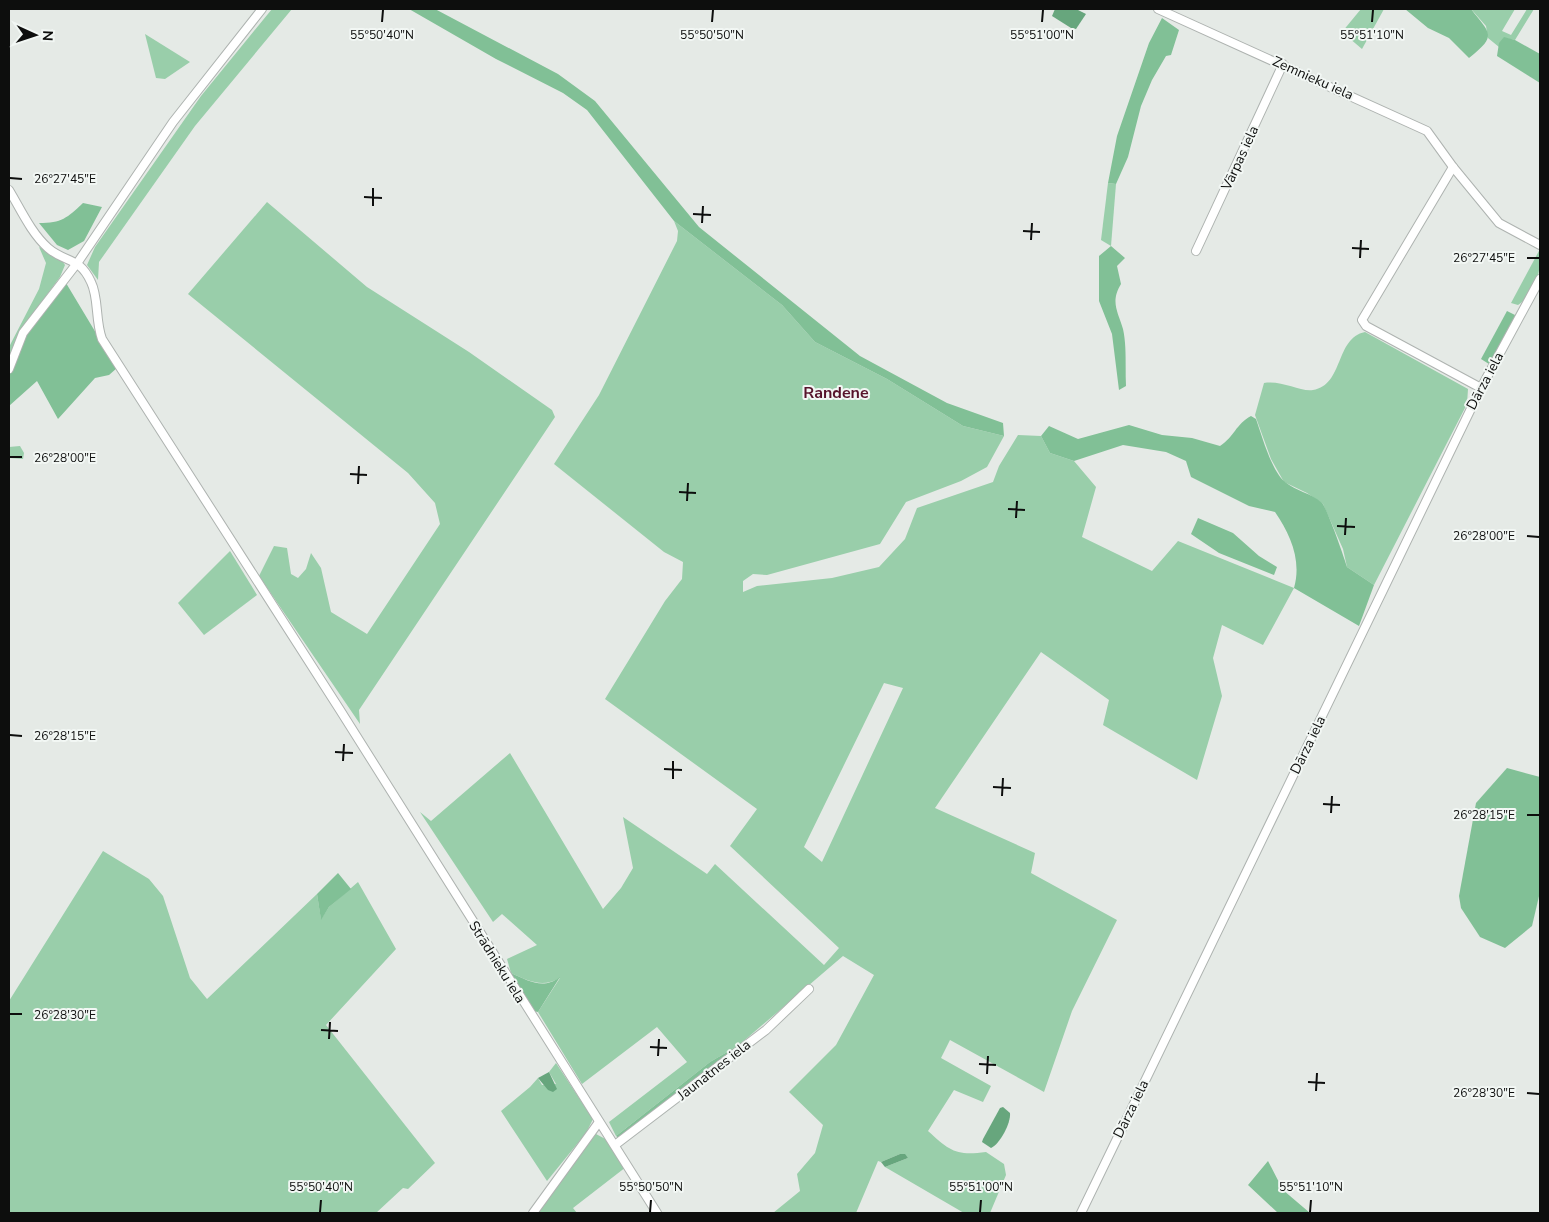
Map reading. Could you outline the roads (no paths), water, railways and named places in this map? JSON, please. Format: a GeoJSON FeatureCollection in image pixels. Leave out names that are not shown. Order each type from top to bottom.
{"type":"FeatureCollection","features":[{"type":"Feature","properties":{"kind":"street"},"geometry":{"type":"LineString","coordinates":[[9,369],[23,334],[78,262],[173,122],[262,9]]}},
{"type":"Feature","properties":{"kind":"street","name":"Zemnieku iela"},"geometry":{"type":"LineString","coordinates":[[1158,9],[1283,64],[1427,131],[1453,167],[1499,223],[1540,245]]}},
{"type":"Feature","properties":{"kind":"street","name":"Vārpas iela"},"geometry":{"type":"LineString","coordinates":[[1196,251],[1283,64]]}},
{"type":"Feature","properties":{"kind":"street"},"geometry":{"type":"LineString","coordinates":[[1453,167],[1362,320],[1366,326],[1481,388]]}},
{"type":"Feature","properties":{"kind":"street"},"geometry":{"type":"LineString","coordinates":[[9,190],[48,249],[78,262]]}},
{"type":"Feature","properties":{"kind":"street","name":"Strādnieku iela"},"geometry":{"type":"LineString","coordinates":[[78,262],[91,281],[95,291],[97,326],[102,339],[340,710],[657,1213]]}},
{"type":"Feature","properties":{"kind":"street","name":"Dārza iela"},"geometry":{"type":"LineString","coordinates":[[1081,1213],[1481,388],[1540,280]]}},
{"type":"Feature","properties":{"kind":"street","name":"Jaunatnes iela"},"geometry":{"type":"LineString","coordinates":[[615,1145],[766,1030],[809,989]]}},
{"type":"Feature","properties":{"kind":"street"},"geometry":{"type":"LineString","coordinates":[[532,1213],[599,1122]]}},
{"type":"Feature","properties":{"kind":"district","name":"Randene"},"geometry":{"type":"Point","coordinates":[836,393]}}]}
